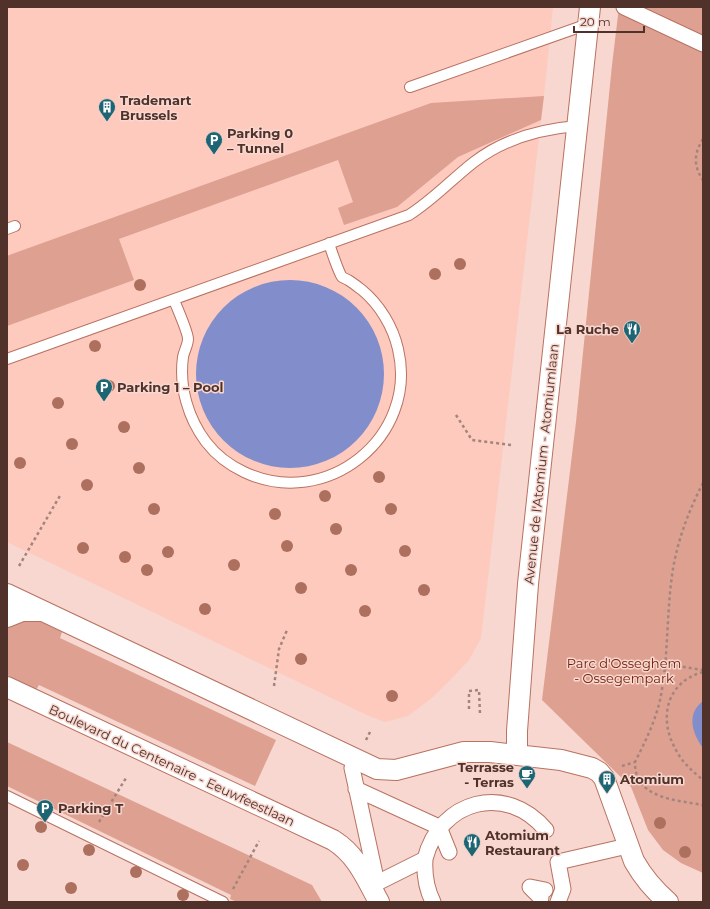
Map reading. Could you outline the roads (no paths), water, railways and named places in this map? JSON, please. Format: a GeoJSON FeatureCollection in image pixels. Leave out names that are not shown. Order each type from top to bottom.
{"type":"FeatureCollection","features":[{"type":"Feature","properties":{"kind":"street"},"geometry":{"type":"LineString","coordinates":[[624,7],[703,44]]}},
{"type":"Feature","properties":{"kind":"street","name":"Avenue de l'Atomium - Atomiumlaan"},"geometry":{"type":"LineString","coordinates":[[517,756],[517,731],[528,584],[589,16]]}},
{"type":"Feature","properties":{"kind":"street"},"geometry":{"type":"LineString","coordinates":[[7,594],[354,764],[378,769],[396,770],[464,752],[490,752],[561,760],[592,768],[599,772],[608,788],[634,861],[641,873],[664,898]]}},
{"type":"Feature","properties":{"kind":"street"},"geometry":{"type":"LineString","coordinates":[[7,617],[22,611],[44,612]]}},
{"type":"Feature","properties":{"kind":"street","name":"Boulevard du Centenaire - Eeuwfeestlaan"},"geometry":{"type":"LineString","coordinates":[[8,687],[333,840],[353,856],[379,902]]}},
{"type":"Feature","properties":{"kind":"street"},"geometry":{"type":"LineString","coordinates":[[354,764],[356,789],[377,883],[425,859]]}},
{"type":"Feature","properties":{"kind":"street"},"geometry":{"type":"LineString","coordinates":[[356,789],[440,828],[449,852]]}},
{"type":"Feature","properties":{"kind":"street"},"geometry":{"type":"LineString","coordinates":[[433,902],[425,877],[425,859],[430,842],[440,828],[449,818],[460,810],[476,804],[493,802],[510,805],[527,812],[546,830]]}},
{"type":"Feature","properties":{"kind":"street"},"geometry":{"type":"LineString","coordinates":[[551,897],[563,889],[558,862],[623,847]]}},
{"type":"Feature","properties":{"kind":"lane"},"geometry":{"type":"LineString","coordinates":[[410,87],[589,16]]}},
{"type":"Feature","properties":{"kind":"lane"},"geometry":{"type":"LineString","coordinates":[[7,359],[409,214],[430,201],[474,162],[493,150],[536,132],[577,126]]}},
{"type":"Feature","properties":{"kind":"lane"},"geometry":{"type":"LineString","coordinates":[[174,300],[188,339],[182,375],[184,394],[196,428],[207,443],[220,457],[231,465],[252,476],[270,481],[288,483],[306,482],[324,478],[342,471],[357,461],[383,434],[392,418],[397,401],[401,376],[398,349],[393,332],[385,316],[362,290],[342,277],[329,243]]}},
{"type":"Feature","properties":{"kind":"lane"},"geometry":{"type":"LineString","coordinates":[[7,796],[223,902]]}},
{"type":"Feature","properties":{"kind":"water"},"geometry":{"type":"Polygon","coordinates":[[[281,280],[299,280],[326,287],[350,301],[357,307],[363,314],[377,338],[384,365],[384,383],[377,410],[363,434],[357,441],[350,447],[326,461],[299,468],[281,468],[263,464],[246,457],[230,447],[217,434],[207,418],[200,401],[196,383],[196,365],[200,347],[207,330],[217,314],[230,301],[246,291],[263,284],[281,280]]]}},
{"type":"Feature","properties":{"kind":"water"},"geometry":{"type":"Polygon","coordinates":[[[703,701],[703,748],[696,736],[692,724],[694,712],[703,701]]]}},
{"type":"Feature","properties":{"kind":"place","name":"Trademart Brussels"},"geometry":{"type":"Point","coordinates":[107,122]}},
{"type":"Feature","properties":{"kind":"place","name":"Parking 0 – Tunnel"},"geometry":{"type":"Point","coordinates":[214,155]}},
{"type":"Feature","properties":{"kind":"place","name":"La Ruche"},"geometry":{"type":"Point","coordinates":[632,344]}},
{"type":"Feature","properties":{"kind":"place","name":"Parking 1 – Pool"},"geometry":{"type":"Point","coordinates":[104,402]}},
{"type":"Feature","properties":{"kind":"place","name":"Terrasse - Terras"},"geometry":{"type":"Point","coordinates":[527,789]}},
{"type":"Feature","properties":{"kind":"place","name":"Atomium"},"geometry":{"type":"Point","coordinates":[607,794]}},
{"type":"Feature","properties":{"kind":"place","name":"Parking T"},"geometry":{"type":"Point","coordinates":[45,823]}},
{"type":"Feature","properties":{"kind":"place","name":"Atomium Restaurant"},"geometry":{"type":"Point","coordinates":[472,857]}},
{"type":"Feature","properties":{"kind":"park label","name":"Parc d'Osseghem - Ossegempark"},"geometry":{"type":"Point","coordinates":[624,670]}}]}
